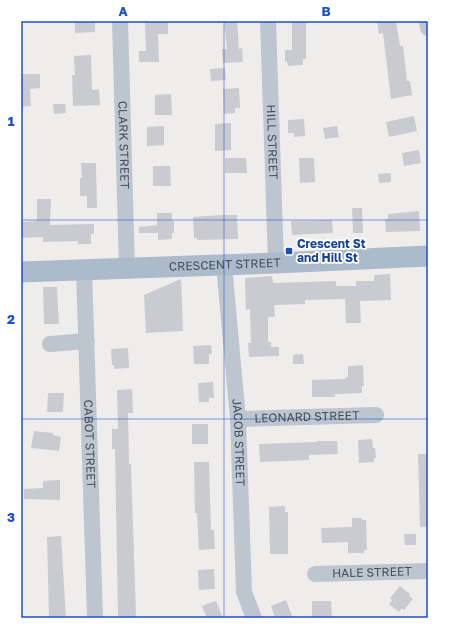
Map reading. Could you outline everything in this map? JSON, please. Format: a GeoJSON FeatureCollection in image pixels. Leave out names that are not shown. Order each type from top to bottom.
{"type":"FeatureCollection","features":[{"type":"Feature","properties":{"kind":"main road","name":"CRESCENT STREET"},"geometry":{"type":"LineString","coordinates":[[21,272],[428,256]]}},
{"type":"Feature","properties":{"kind":"street","name":"CLARK STREET"},"geometry":{"type":"LineString","coordinates":[[120,21],[127,268]]}},
{"type":"Feature","properties":{"kind":"street","name":"HILL STREET"},"geometry":{"type":"LineString","coordinates":[[268,21],[276,263]]}},
{"type":"Feature","properties":{"kind":"street"},"geometry":{"type":"LineString","coordinates":[[427,21],[428,28]]}},
{"type":"Feature","properties":{"kind":"street","name":"JACOB STREET"},"geometry":{"type":"LineString","coordinates":[[224,265],[238,419],[244,592],[254,618]]}},
{"type":"Feature","properties":{"kind":"street","name":"CABOT STREET"},"geometry":{"type":"LineString","coordinates":[[84,270],[95,618]]}},
{"type":"Feature","properties":{"kind":"street"},"geometry":{"type":"LineString","coordinates":[[50,344],[86,341]]}},
{"type":"Feature","properties":{"kind":"street","name":"LEONARD STREET"},"geometry":{"type":"LineString","coordinates":[[238,419],[376,415]]}},
{"type":"Feature","properties":{"kind":"street","name":"HALE STREET"},"geometry":{"type":"LineString","coordinates":[[315,574],[428,571]]}},
{"type":"Feature","properties":{"kind":"building"},"geometry":{"type":"Polygon","coordinates":[[[75,21],[95,21],[95,32],[75,33],[75,21]]]}},
{"type":"Feature","properties":{"kind":"building"},"geometry":{"type":"Polygon","coordinates":[[[145,21],[168,21],[168,34],[158,34],[159,62],[139,62],[139,51],[146,51],[145,21]]]}},
{"type":"Feature","properties":{"kind":"building"},"geometry":{"type":"Polygon","coordinates":[[[224,21],[237,21],[239,49],[242,48],[243,62],[223,63],[222,49],[227,49],[224,21]]]}},
{"type":"Feature","properties":{"kind":"building"},"geometry":{"type":"Polygon","coordinates":[[[292,21],[306,21],[306,59],[303,59],[303,65],[288,66],[287,61],[285,62],[285,50],[292,50],[292,21]]]}},
{"type":"Feature","properties":{"kind":"building"},"geometry":{"type":"Polygon","coordinates":[[[377,21],[396,21],[400,46],[403,46],[407,81],[410,81],[412,95],[391,99],[383,33],[379,34],[377,21]]]}},
{"type":"Feature","properties":{"kind":"building"},"geometry":{"type":"Polygon","coordinates":[[[91,55],[92,90],[99,89],[100,105],[73,106],[72,75],[75,75],[74,56],[91,55]]]}},
{"type":"Feature","properties":{"kind":"building"},"geometry":{"type":"Polygon","coordinates":[[[225,68],[226,80],[211,81],[210,69],[225,68]]]}},
{"type":"Feature","properties":{"kind":"building"},"geometry":{"type":"Polygon","coordinates":[[[21,74],[40,74],[40,88],[30,89],[31,106],[21,107],[21,74]]]}},
{"type":"Feature","properties":{"kind":"building"},"geometry":{"type":"Polygon","coordinates":[[[239,88],[240,108],[235,108],[235,113],[224,114],[223,89],[239,88]]]}},
{"type":"Feature","properties":{"kind":"building"},"geometry":{"type":"Polygon","coordinates":[[[171,94],[172,115],[155,115],[155,95],[171,94]]]}},
{"type":"Feature","properties":{"kind":"building"},"geometry":{"type":"Polygon","coordinates":[[[53,104],[65,104],[66,113],[54,114],[53,104]]]}},
{"type":"Feature","properties":{"kind":"building"},"geometry":{"type":"Polygon","coordinates":[[[414,116],[417,131],[389,137],[386,122],[414,116]]]}},
{"type":"Feature","properties":{"kind":"building"},"geometry":{"type":"Polygon","coordinates":[[[304,119],[305,136],[294,137],[294,133],[288,133],[288,120],[304,119]]]}},
{"type":"Feature","properties":{"kind":"building"},"geometry":{"type":"Polygon","coordinates":[[[231,123],[231,150],[215,151],[215,124],[231,123]]]}},
{"type":"Feature","properties":{"kind":"building"},"geometry":{"type":"Polygon","coordinates":[[[164,126],[164,145],[147,146],[147,127],[164,126]]]}},
{"type":"Feature","properties":{"kind":"building"},"geometry":{"type":"Polygon","coordinates":[[[337,126],[339,137],[325,139],[323,128],[337,126]]]}},
{"type":"Feature","properties":{"kind":"building"},"geometry":{"type":"Polygon","coordinates":[[[419,150],[421,163],[404,166],[402,153],[419,150]]]}},
{"type":"Feature","properties":{"kind":"building"},"geometry":{"type":"Polygon","coordinates":[[[225,158],[246,158],[247,173],[225,173],[225,158]]]}},
{"type":"Feature","properties":{"kind":"building"},"geometry":{"type":"Polygon","coordinates":[[[299,158],[314,158],[315,182],[300,183],[299,158]]]}},
{"type":"Feature","properties":{"kind":"building"},"geometry":{"type":"Polygon","coordinates":[[[81,163],[96,163],[97,208],[87,208],[87,196],[80,196],[80,178],[82,178],[81,163]]]}},
{"type":"Feature","properties":{"kind":"building"},"geometry":{"type":"Polygon","coordinates":[[[153,166],[170,166],[171,186],[153,186],[153,166]]]}},
{"type":"Feature","properties":{"kind":"building"},"geometry":{"type":"Polygon","coordinates":[[[391,173],[391,182],[379,183],[378,174],[391,173]]]}},
{"type":"Feature","properties":{"kind":"building"},"geometry":{"type":"Polygon","coordinates":[[[37,199],[51,199],[50,225],[94,224],[94,234],[91,234],[91,244],[78,244],[78,241],[43,242],[43,237],[21,238],[21,222],[37,221],[37,199]]]}},
{"type":"Feature","properties":{"kind":"building"},"geometry":{"type":"Polygon","coordinates":[[[352,208],[362,208],[363,233],[353,233],[352,208]]]}},
{"type":"Feature","properties":{"kind":"building"},"geometry":{"type":"Polygon","coordinates":[[[419,211],[420,231],[386,232],[385,219],[388,219],[388,214],[419,211]]]}},
{"type":"Feature","properties":{"kind":"building"},"geometry":{"type":"Polygon","coordinates":[[[157,213],[172,213],[174,233],[172,233],[172,239],[158,240],[158,233],[139,233],[139,227],[157,225],[157,213]]]}},
{"type":"Feature","properties":{"kind":"building"},"geometry":{"type":"Polygon","coordinates":[[[237,215],[238,239],[197,240],[197,238],[194,238],[193,217],[237,215]]]}},
{"type":"Feature","properties":{"kind":"building"},"geometry":{"type":"Polygon","coordinates":[[[332,220],[333,233],[292,235],[291,221],[332,220]]]}},
{"type":"Feature","properties":{"kind":"building"},"geometry":{"type":"Polygon","coordinates":[[[390,274],[391,300],[360,301],[361,323],[346,323],[345,299],[305,300],[305,304],[274,305],[275,317],[268,317],[268,342],[271,342],[271,347],[279,347],[279,356],[249,357],[248,343],[251,343],[250,309],[246,310],[245,278],[272,276],[273,283],[336,281],[336,286],[356,286],[356,281],[374,281],[374,275],[390,274]]]}},
{"type":"Feature","properties":{"kind":"building"},"geometry":{"type":"Polygon","coordinates":[[[181,279],[183,331],[146,333],[144,295],[181,279]]]}},
{"type":"Feature","properties":{"kind":"building"},"geometry":{"type":"Polygon","coordinates":[[[43,287],[57,287],[59,324],[44,324],[43,287]]]}},
{"type":"Feature","properties":{"kind":"building"},"geometry":{"type":"Polygon","coordinates":[[[211,345],[212,354],[209,354],[209,364],[194,364],[193,346],[211,345]]]}},
{"type":"Feature","properties":{"kind":"building"},"geometry":{"type":"Polygon","coordinates":[[[128,348],[129,368],[114,369],[114,365],[112,365],[111,349],[128,348]]]}},
{"type":"Feature","properties":{"kind":"building"},"geometry":{"type":"Polygon","coordinates":[[[303,354],[304,364],[293,364],[293,355],[303,354]]]}},
{"type":"Feature","properties":{"kind":"building"},"geometry":{"type":"Polygon","coordinates":[[[363,365],[364,386],[362,386],[362,393],[335,394],[335,397],[312,397],[312,380],[346,379],[345,377],[348,377],[348,366],[363,365]]]}},
{"type":"Feature","properties":{"kind":"building"},"geometry":{"type":"Polygon","coordinates":[[[213,382],[214,398],[209,398],[209,402],[199,402],[198,383],[213,382]]]}},
{"type":"Feature","properties":{"kind":"building"},"geometry":{"type":"Polygon","coordinates":[[[132,389],[133,413],[128,413],[136,617],[118,618],[115,449],[112,449],[112,429],[118,429],[117,390],[132,389]]]}},
{"type":"Feature","properties":{"kind":"building"},"geometry":{"type":"Polygon","coordinates":[[[48,393],[64,393],[63,412],[47,412],[48,393]]]}},
{"type":"Feature","properties":{"kind":"building"},"geometry":{"type":"Polygon","coordinates":[[[192,424],[208,424],[208,444],[192,444],[192,424]]]}},
{"type":"Feature","properties":{"kind":"building"},"geometry":{"type":"Polygon","coordinates":[[[34,431],[53,433],[53,435],[61,437],[59,451],[31,448],[34,431]]]}},
{"type":"Feature","properties":{"kind":"building"},"geometry":{"type":"Polygon","coordinates":[[[372,439],[376,458],[374,458],[374,462],[359,463],[358,440],[372,439]]]}},
{"type":"Feature","properties":{"kind":"building"},"geometry":{"type":"Polygon","coordinates":[[[337,441],[338,454],[309,455],[309,460],[260,462],[259,444],[337,441]]]}},
{"type":"Feature","properties":{"kind":"building"},"geometry":{"type":"Polygon","coordinates":[[[418,454],[428,454],[428,527],[420,527],[418,454]]]}},
{"type":"Feature","properties":{"kind":"building"},"geometry":{"type":"Polygon","coordinates":[[[194,462],[209,462],[211,530],[214,530],[215,549],[199,550],[197,513],[195,513],[194,462]]]}},
{"type":"Feature","properties":{"kind":"building"},"geometry":{"type":"Polygon","coordinates":[[[60,480],[60,500],[24,499],[24,489],[43,488],[43,481],[60,480]]]}},
{"type":"Feature","properties":{"kind":"building"},"geometry":{"type":"Polygon","coordinates":[[[285,506],[285,512],[288,512],[288,554],[270,554],[269,507],[285,506]]]}},
{"type":"Feature","properties":{"kind":"building"},"geometry":{"type":"Polygon","coordinates":[[[352,518],[362,518],[362,520],[366,520],[367,550],[364,550],[364,553],[348,553],[348,542],[322,543],[321,528],[352,527],[352,518]]]}},
{"type":"Feature","properties":{"kind":"building"},"geometry":{"type":"Polygon","coordinates":[[[404,534],[416,534],[416,545],[405,545],[404,534]]]}},
{"type":"Feature","properties":{"kind":"building"},"geometry":{"type":"Polygon","coordinates":[[[61,536],[66,618],[49,618],[47,537],[61,536]]]}},
{"type":"Feature","properties":{"kind":"building"},"geometry":{"type":"Polygon","coordinates":[[[214,569],[215,589],[199,590],[198,570],[214,569]]]}},
{"type":"Feature","properties":{"kind":"building"},"geometry":{"type":"Polygon","coordinates":[[[400,586],[410,594],[409,596],[413,599],[404,610],[402,608],[399,612],[389,604],[392,600],[390,598],[400,586]]]}},
{"type":"Feature","properties":{"kind":"building"},"geometry":{"type":"Polygon","coordinates":[[[286,600],[293,618],[275,618],[271,606],[286,600]]]}},
{"type":"Feature","properties":{"kind":"building"},"geometry":{"type":"Polygon","coordinates":[[[216,601],[223,618],[207,618],[202,606],[216,601]]]}},
{"type":"Feature","properties":{"kind":"building"},"geometry":{"type":"Polygon","coordinates":[[[312,601],[331,601],[332,618],[312,618],[312,601]]]}},
{"type":"Feature","properties":{"kind":"place","name":"Crescent St and Hill St"},"geometry":{"type":"Point","coordinates":[289,251]}}]}
